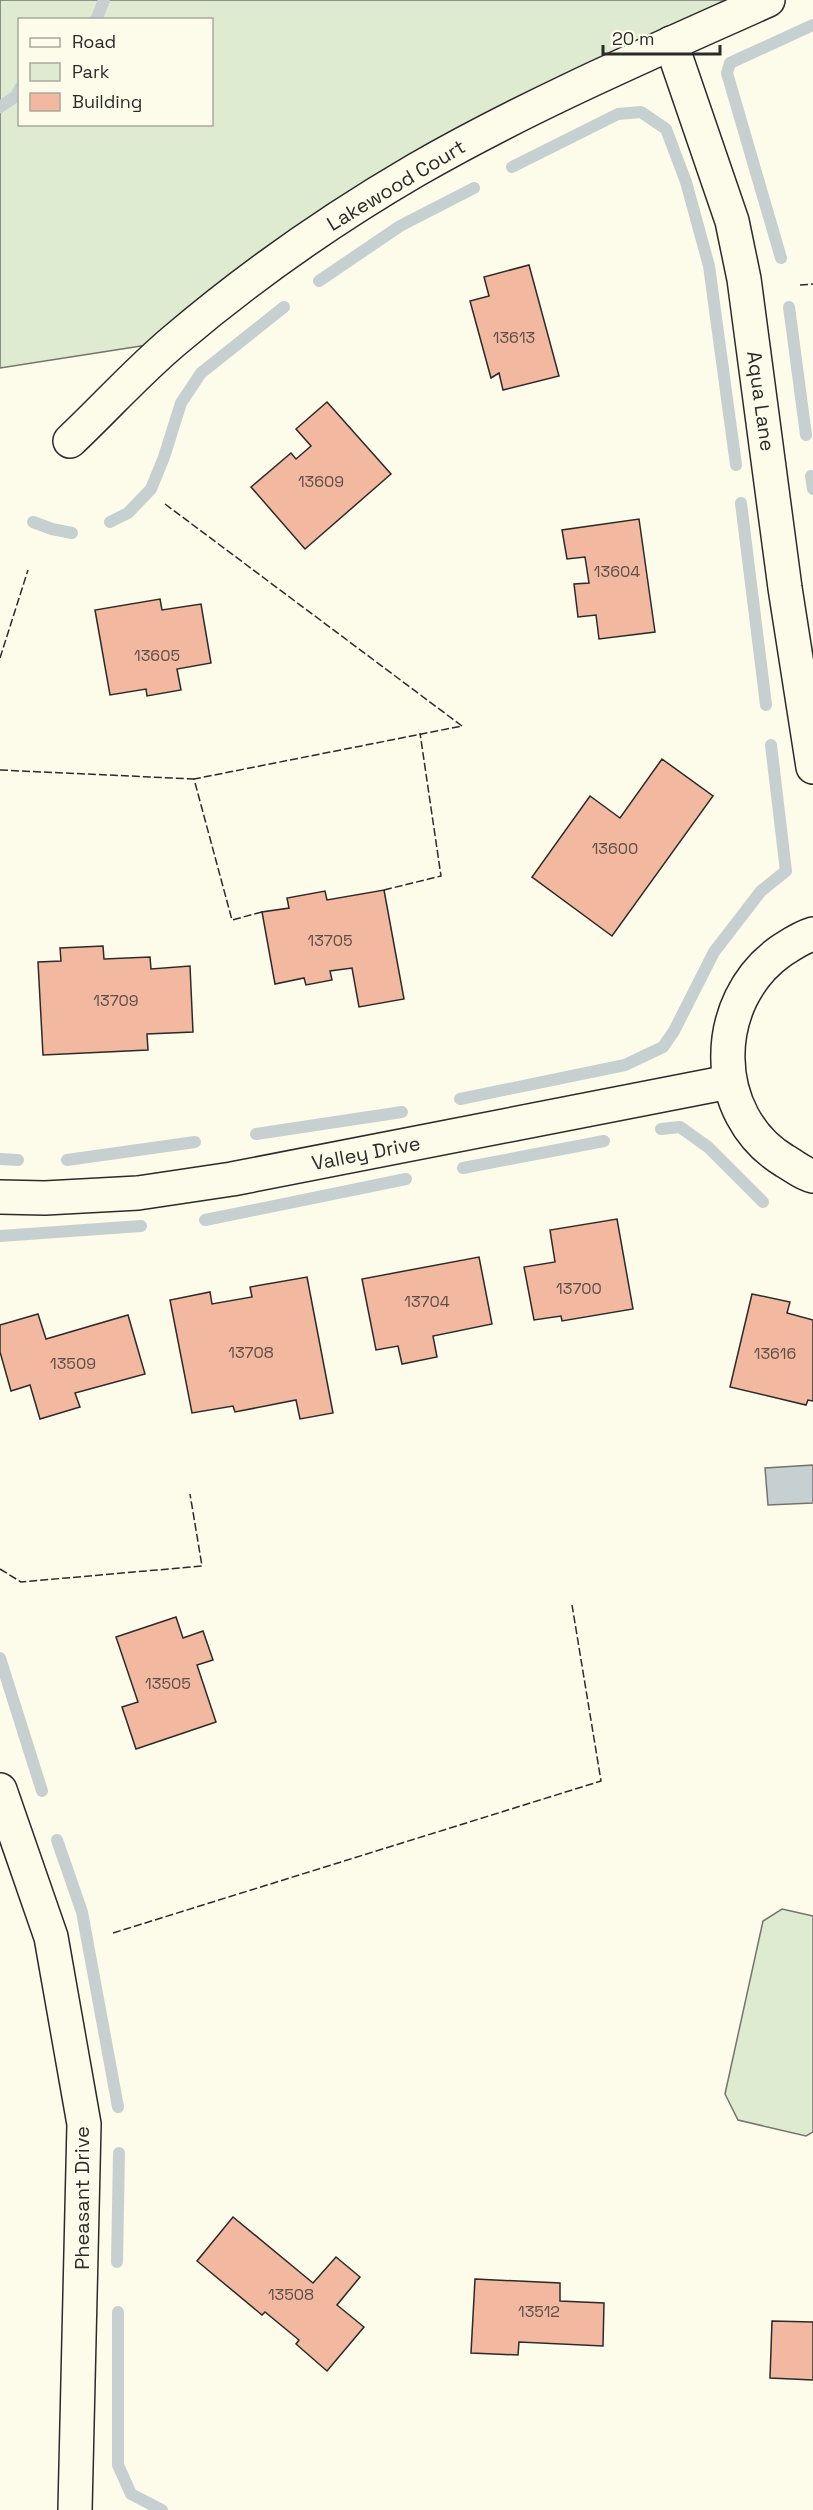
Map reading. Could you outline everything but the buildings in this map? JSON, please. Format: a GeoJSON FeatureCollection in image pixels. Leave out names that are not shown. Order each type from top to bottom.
{"type":"FeatureCollection","features":[{"type":"Feature","properties":{"kind":"street","name":"Lakewood Court"},"geometry":{"type":"LineString","coordinates":[[70,441],[174,341],[279,259],[354,209],[415,171],[484,133],[671,43],[768,0]]}},
{"type":"Feature","properties":{"kind":"street","name":"Aqua Lane"},"geometry":{"type":"LineString","coordinates":[[671,43],[732,221],[744,279],[785,588],[813,767]]}},
{"type":"Feature","properties":{"kind":"street"},"geometry":{"type":"LineString","coordinates":[[813,934],[800,938],[764,963],[740,998],[727,1040],[729,1082],[745,1121],[772,1153],[813,1176]]}},
{"type":"Feature","properties":{"kind":"street","name":"Valley Drive"},"geometry":{"type":"LineString","coordinates":[[0,1197],[45,1198],[138,1193],[232,1179],[729,1082]]}},
{"type":"Feature","properties":{"kind":"street","name":"Pheasant Drive"},"geometry":{"type":"LineString","coordinates":[[0,1790],[51,1937],[84,2124],[75,2510]]}},
{"type":"Feature","properties":{"kind":"green space"},"geometry":{"type":"Polygon","coordinates":[[[0,0],[768,0],[484,133],[173,341],[0,368],[0,0]]]}},
{"type":"Feature","properties":{"kind":"green space"},"geometry":{"type":"Polygon","coordinates":[[[782,1909],[813,1916],[813,2132],[806,2136],[738,2120],[725,2094],[763,1921],[782,1909]]]}},
{"type":"Feature","properties":{"kind":"shaded area"},"geometry":{"type":"Polygon","coordinates":[[[813,1465],[813,1503],[768,1505],[765,1468],[813,1465]]]}},
{"type":"Feature","properties":{"kind":"waterway"},"geometry":{"type":"LineString","coordinates":[[97,18],[104,0]]}},
{"type":"Feature","properties":{"kind":"waterway"},"geometry":{"type":"LineString","coordinates":[[781,258],[727,73],[730,63],[813,25]]}},
{"type":"Feature","properties":{"kind":"waterway"},"geometry":{"type":"LineString","coordinates":[[0,107],[18,92]]}},
{"type":"Feature","properties":{"kind":"waterway"},"geometry":{"type":"LineString","coordinates":[[512,167],[618,114],[641,112],[666,129],[686,182],[709,266],[736,465]]}},
{"type":"Feature","properties":{"kind":"waterway"},"geometry":{"type":"LineString","coordinates":[[319,281],[400,226],[474,188]]}},
{"type":"Feature","properties":{"kind":"waterway"},"geometry":{"type":"LineString","coordinates":[[110,522],[128,513],[151,489],[181,403],[201,373],[284,307]]}},
{"type":"Feature","properties":{"kind":"waterway"},"geometry":{"type":"LineString","coordinates":[[789,307],[806,435]]}},
{"type":"Feature","properties":{"kind":"waterway"},"geometry":{"type":"LineString","coordinates":[[811,476],[813,489]]}},
{"type":"Feature","properties":{"kind":"waterway"},"geometry":{"type":"LineString","coordinates":[[741,503],[766,705]]}},
{"type":"Feature","properties":{"kind":"waterway"},"geometry":{"type":"LineString","coordinates":[[33,522],[72,533]]}},
{"type":"Feature","properties":{"kind":"waterway"},"geometry":{"type":"LineString","coordinates":[[460,1099],[625,1065],[663,1047],[674,1031],[714,952],[761,891],[786,871],[771,745]]}},
{"type":"Feature","properties":{"kind":"waterway"},"geometry":{"type":"LineString","coordinates":[[256,1134],[402,1112]]}},
{"type":"Feature","properties":{"kind":"waterway"},"geometry":{"type":"LineString","coordinates":[[661,1129],[680,1127],[708,1147],[763,1202]]}},
{"type":"Feature","properties":{"kind":"waterway"},"geometry":{"type":"LineString","coordinates":[[463,1168],[604,1141]]}},
{"type":"Feature","properties":{"kind":"waterway"},"geometry":{"type":"LineString","coordinates":[[67,1160],[195,1142]]}},
{"type":"Feature","properties":{"kind":"waterway"},"geometry":{"type":"LineString","coordinates":[[0,1159],[18,1160]]}},
{"type":"Feature","properties":{"kind":"waterway"},"geometry":{"type":"LineString","coordinates":[[205,1220],[406,1179]]}},
{"type":"Feature","properties":{"kind":"waterway"},"geometry":{"type":"LineString","coordinates":[[0,1236],[141,1226]]}},
{"type":"Feature","properties":{"kind":"waterway"},"geometry":{"type":"LineString","coordinates":[[0,1658],[42,1791]]}},
{"type":"Feature","properties":{"kind":"waterway"},"geometry":{"type":"LineString","coordinates":[[57,1840],[82,1912],[118,2107]]}},
{"type":"Feature","properties":{"kind":"waterway"},"geometry":{"type":"LineString","coordinates":[[117,2262],[119,2153]]}},
{"type":"Feature","properties":{"kind":"waterway"},"geometry":{"type":"LineString","coordinates":[[118,2312],[118,2465],[131,2494],[162,2510]]}},
{"type":"Feature","properties":{"kind":"fence"},"geometry":{"type":"LineString","coordinates":[[800,285],[813,284]]}},
{"type":"Feature","properties":{"kind":"fence"},"geometry":{"type":"LineString","coordinates":[[165,504],[462,726]]}},
{"type":"Feature","properties":{"kind":"fence"},"geometry":{"type":"LineString","coordinates":[[0,658],[28,570]]}},
{"type":"Feature","properties":{"kind":"fence"},"geometry":{"type":"LineString","coordinates":[[262,912],[232,920],[194,779],[462,726]]}},
{"type":"Feature","properties":{"kind":"fence"},"geometry":{"type":"LineString","coordinates":[[384,890],[441,876],[420,733]]}},
{"type":"Feature","properties":{"kind":"fence"},"geometry":{"type":"LineString","coordinates":[[0,770],[194,779]]}},
{"type":"Feature","properties":{"kind":"fence"},"geometry":{"type":"LineString","coordinates":[[0,1569],[21,1582],[202,1566],[190,1494]]}},
{"type":"Feature","properties":{"kind":"fence"},"geometry":{"type":"LineString","coordinates":[[113,1933],[601,1781],[572,1605]]}}]}
